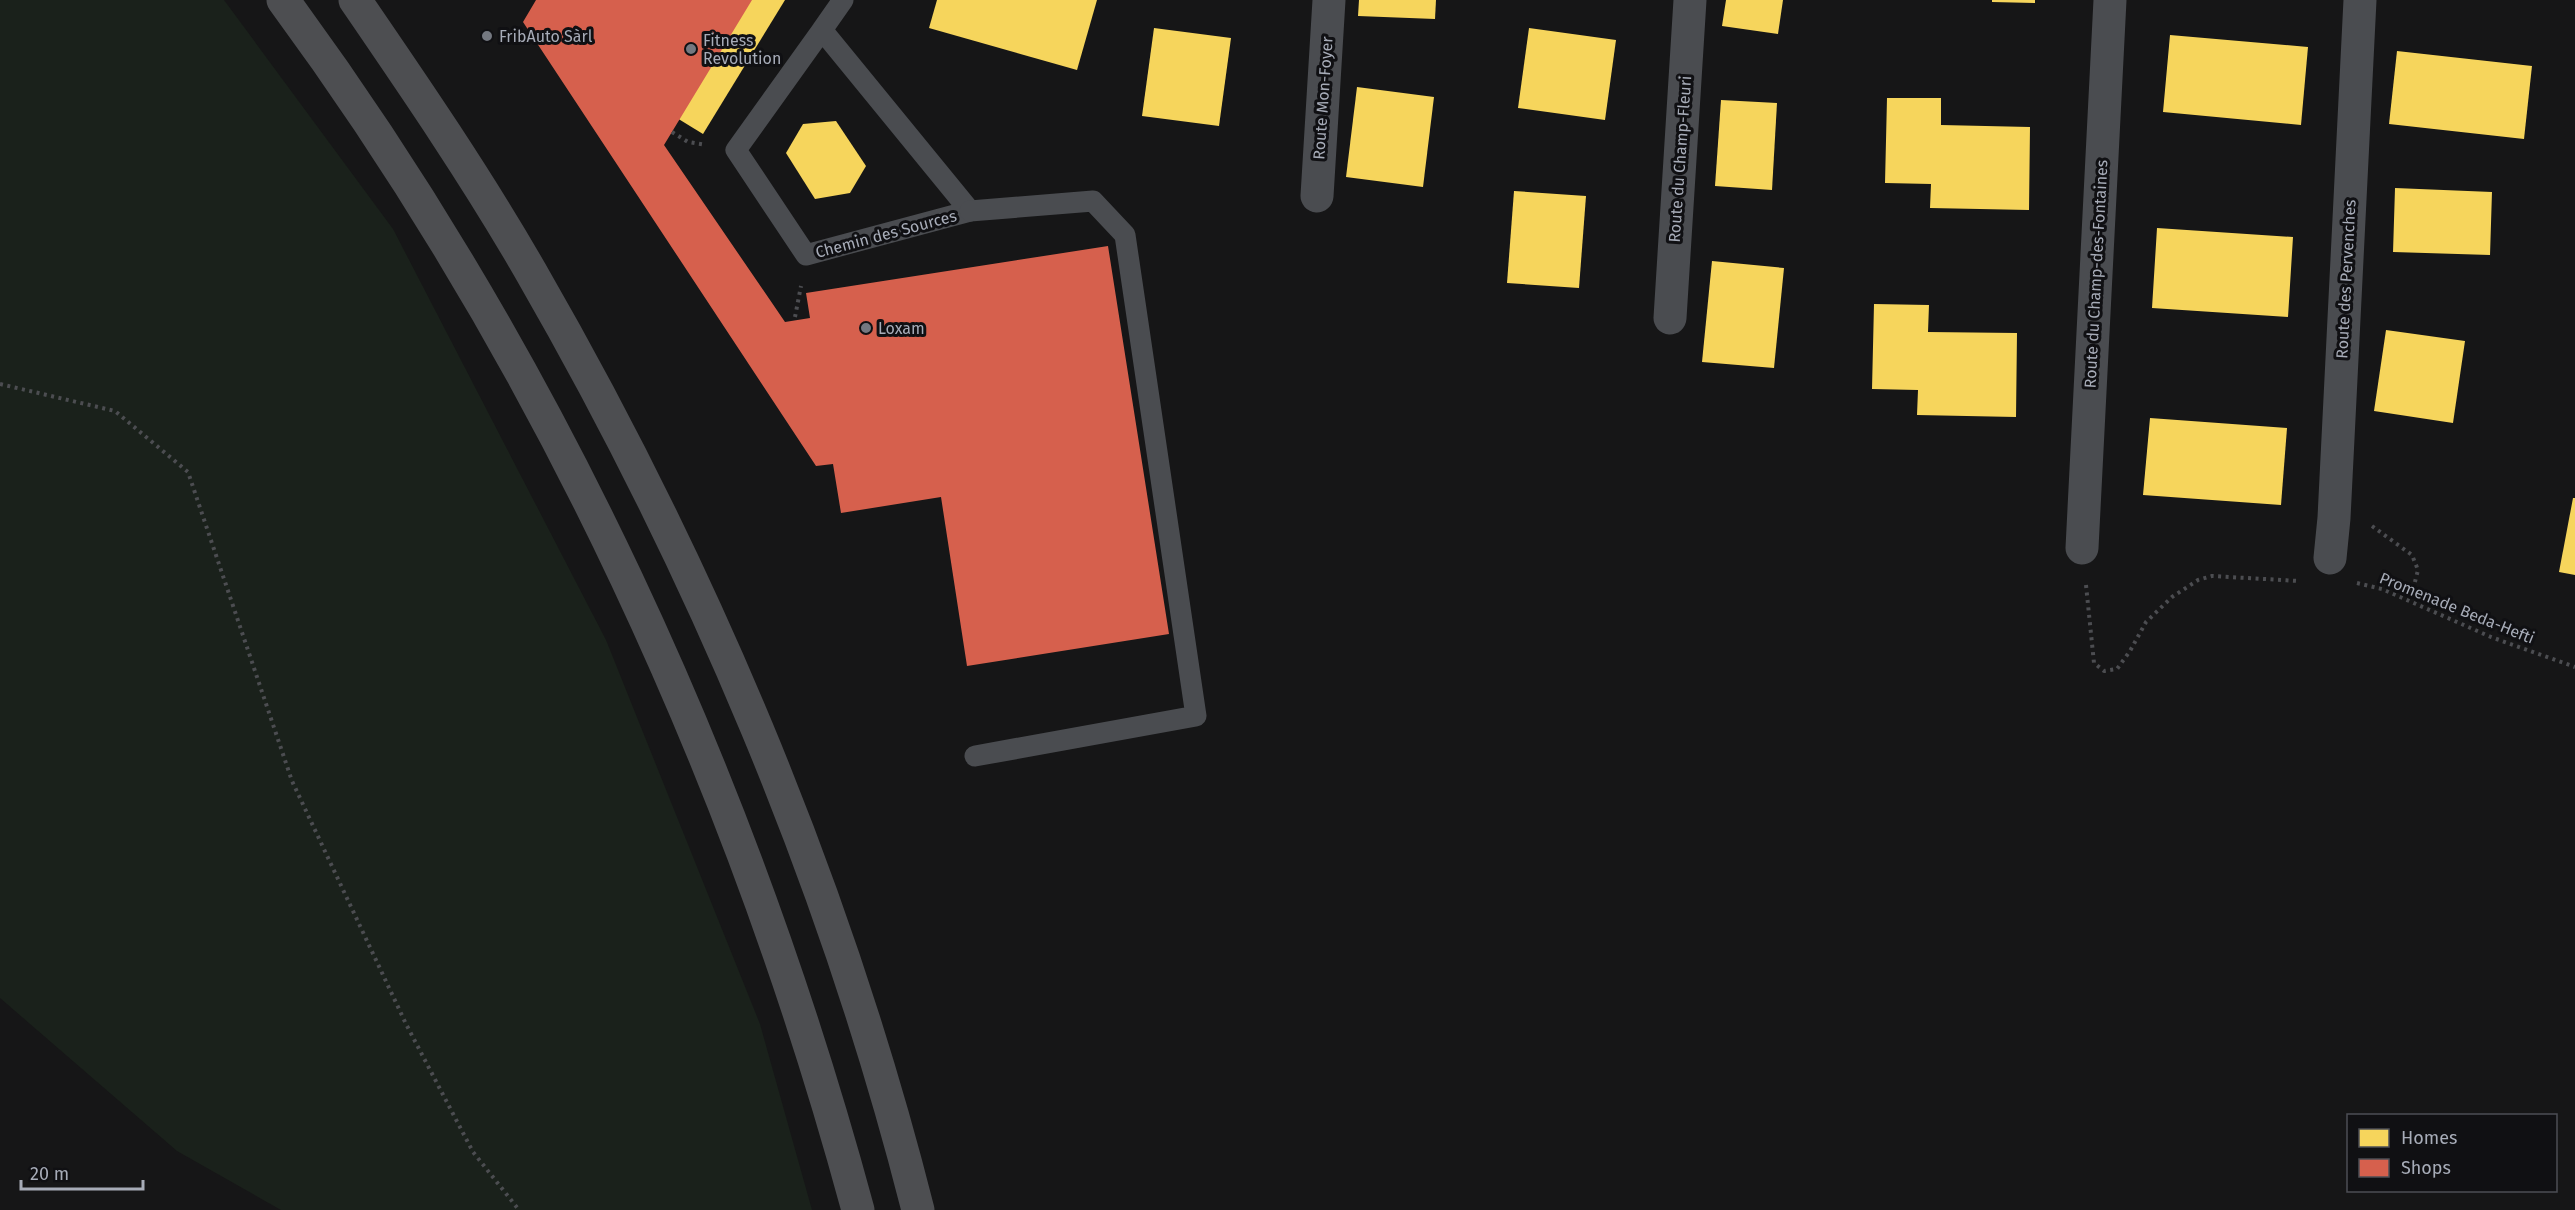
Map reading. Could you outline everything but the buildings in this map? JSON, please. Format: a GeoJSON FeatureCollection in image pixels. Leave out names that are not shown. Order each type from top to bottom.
{"type":"FeatureCollection","features":[{"type":"Feature","properties":{"kind":"highway"},"geometry":{"type":"LineString","coordinates":[[283,0],[364,116],[424,208],[480,301],[568,463],[632,589],[715,781],[758,894],[827,1101],[858,1210]]}},
{"type":"Feature","properties":{"kind":"highway"},"geometry":{"type":"LineString","coordinates":[[355,0],[473,176],[530,271],[636,465],[684,566],[739,687],[813,873],[876,1063],[918,1210]]}},
{"type":"Feature","properties":{"kind":"street","name":"Route Mon-Foyer"},"geometry":{"type":"LineString","coordinates":[[1317,196],[1329,0]]}},
{"type":"Feature","properties":{"kind":"street","name":"Route du Champ-Fleuri"},"geometry":{"type":"LineString","coordinates":[[1670,318],[1690,0]]}},
{"type":"Feature","properties":{"kind":"street","name":"Route du Champ-des-Fontaines"},"geometry":{"type":"LineString","coordinates":[[2082,548],[2110,0]]}},
{"type":"Feature","properties":{"kind":"street","name":"Route des Pervenches"},"geometry":{"type":"LineString","coordinates":[[2330,558],[2334,518],[2360,0]]}},
{"type":"Feature","properties":{"kind":"lane","name":"Chemin des Sources"},"geometry":{"type":"LineString","coordinates":[[822,30],[970,211],[806,255],[736,150],[843,0]]}},
{"type":"Feature","properties":{"kind":"lane"},"geometry":{"type":"LineString","coordinates":[[970,211],[1093,201],[1125,235],[1196,716],[975,756]]}},
{"type":"Feature","properties":{"kind":"path"},"geometry":{"type":"LineString","coordinates":[[0,384],[115,411],[188,472],[292,781],[406,1024],[473,1152],[519,1210]]}},
{"type":"Feature","properties":{"kind":"path"},"geometry":{"type":"LineString","coordinates":[[2334,518],[2355,519],[2370,525],[2412,555],[2418,570],[2409,601]]}},
{"type":"Feature","properties":{"kind":"path"},"geometry":{"type":"LineString","coordinates":[[2082,548],[2094,663],[2104,671],[2117,669],[2146,622],[2172,597],[2198,580],[2212,576],[2301,581]]}},
{"type":"Feature","properties":{"kind":"path","name":"Promenade Beda-Hefti"},"geometry":{"type":"LineString","coordinates":[[2354,582],[2382,589],[2491,637],[2575,667]]}},
{"type":"Feature","properties":{"kind":"shaded area"},"geometry":{"type":"Polygon","coordinates":[[[0,0],[224,0],[393,229],[606,640],[760,1024],[812,1210],[281,1210],[177,1151],[0,998],[0,0]]]}},
{"type":"Feature","properties":{"kind":"place","name":"FribAuto Sàrl"},"geometry":{"type":"Point","coordinates":[487,36]}},
{"type":"Feature","properties":{"kind":"place","name":"Fitness Revolution"},"geometry":{"type":"Point","coordinates":[691,49]}},
{"type":"Feature","properties":{"kind":"place","name":"Loxam"},"geometry":{"type":"Point","coordinates":[866,328]}}]}
